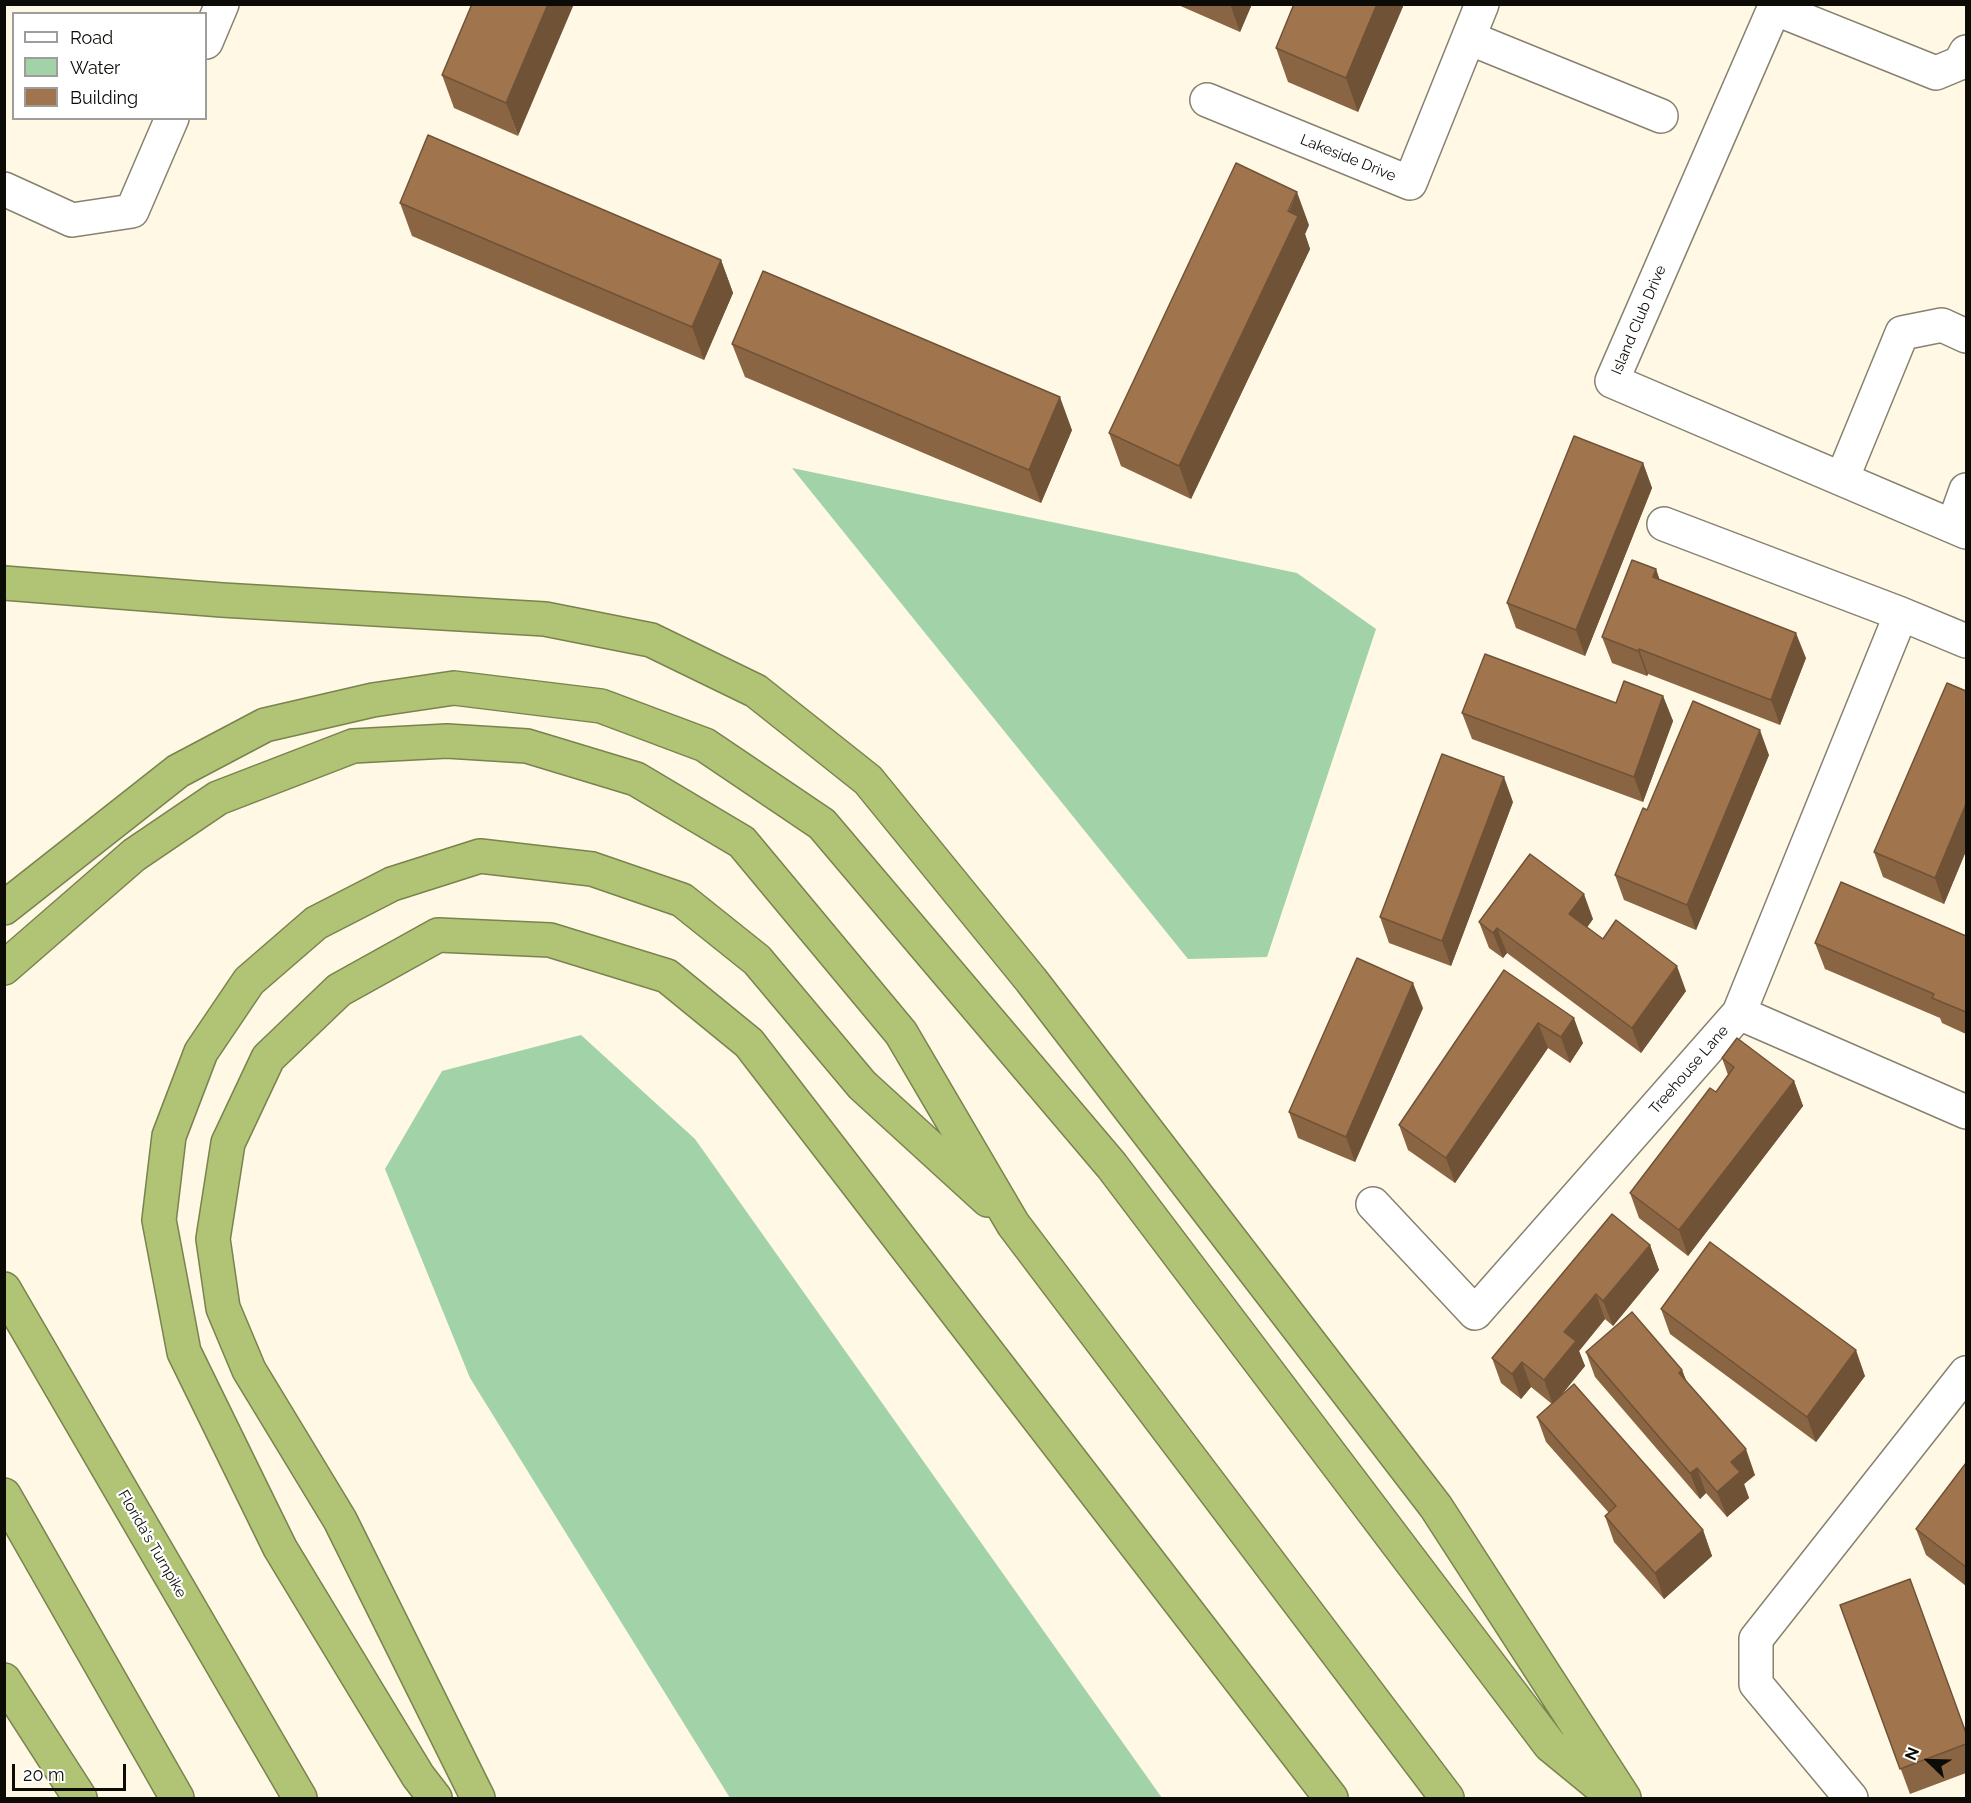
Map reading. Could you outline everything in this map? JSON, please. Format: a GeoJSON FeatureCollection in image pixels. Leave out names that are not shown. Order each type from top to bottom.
{"type":"FeatureCollection","features":[{"type":"Feature","properties":{"kind":"highway"},"geometry":{"type":"LineString","coordinates":[[4,583],[210,599],[545,619],[651,640],[756,692],[868,780],[1038,989],[1436,1507],[1624,1798]]}},
{"type":"Feature","properties":{"kind":"highway"},"geometry":{"type":"LineString","coordinates":[[4,908],[178,771],[265,725],[373,700],[454,688],[601,706],[705,745],[822,824],[1112,1166],[1550,1745],[1615,1798]]}},
{"type":"Feature","properties":{"kind":"highway"},"geometry":{"type":"LineString","coordinates":[[15,960],[134,855],[218,798],[353,746],[447,741],[527,746],[636,779],[741,842],[901,1033],[1013,1224],[1447,1798]]}},
{"type":"Feature","properties":{"kind":"highway"},"geometry":{"type":"LineString","coordinates":[[435,1798],[418,1776],[280,1548],[184,1352],[159,1220],[169,1136],[201,1053],[249,981],[316,923],[392,884],[480,856],[592,869],[682,900],[757,960],[862,1085],[1013,1224]]}},
{"type":"Feature","properties":{"kind":"highway"},"geometry":{"type":"LineString","coordinates":[[478,1798],[340,1520],[249,1370],[223,1308],[213,1239],[228,1143],[268,1058],[339,990],[438,935],[550,940],[667,976],[749,1043],[1331,1798]]}},
{"type":"Feature","properties":{"kind":"highway","name":"Florida's Turnpike"},"geometry":{"type":"LineString","coordinates":[[4,1289],[300,1798]]}},
{"type":"Feature","properties":{"kind":"highway"},"geometry":{"type":"LineString","coordinates":[[4,1495],[177,1798]]}},
{"type":"Feature","properties":{"kind":"highway"},"geometry":{"type":"LineString","coordinates":[[4,1680],[80,1798]]}},
{"type":"Feature","properties":{"kind":"street"},"geometry":{"type":"LineString","coordinates":[[207,40],[222,4]]}},
{"type":"Feature","properties":{"kind":"street","name":"Lakeside Drive"},"geometry":{"type":"LineString","coordinates":[[1207,100],[1410,183],[1482,4]]}},
{"type":"Feature","properties":{"kind":"street"},"geometry":{"type":"LineString","coordinates":[[1775,6],[1936,73],[1960,63],[1966,52]]}},
{"type":"Feature","properties":{"kind":"street","name":"Island Club Drive"},"geometry":{"type":"LineString","coordinates":[[1775,6],[1612,381],[1960,529]]}},
{"type":"Feature","properties":{"kind":"street"},"geometry":{"type":"LineString","coordinates":[[1468,38],[1661,116]]}},
{"type":"Feature","properties":{"kind":"street"},"geometry":{"type":"LineString","coordinates":[[4,189],[72,220],[132,212],[171,120]]}},
{"type":"Feature","properties":{"kind":"street"},"geometry":{"type":"LineString","coordinates":[[1842,479],[1902,333],[1942,325],[1966,336]]}},
{"type":"Feature","properties":{"kind":"street"},"geometry":{"type":"LineString","coordinates":[[1960,529],[1966,489]]}},
{"type":"Feature","properties":{"kind":"street"},"geometry":{"type":"LineString","coordinates":[[1664,524],[1966,641]]}},
{"type":"Feature","properties":{"kind":"street"},"geometry":{"type":"LineString","coordinates":[[1739,1013],[1901,615]]}},
{"type":"Feature","properties":{"kind":"street","name":"Treehouse Lane"},"geometry":{"type":"LineString","coordinates":[[1373,1204],[1476,1312],[1739,1013],[1966,1112]]}},
{"type":"Feature","properties":{"kind":"street"},"geometry":{"type":"LineString","coordinates":[[1851,1798],[1756,1684],[1756,1639],[1966,1372]]}},
{"type":"Feature","properties":{"kind":"water"},"geometry":{"type":"Polygon","coordinates":[[[792,468],[1297,573],[1376,629],[1267,957],[1188,959],[792,468]]]}},
{"type":"Feature","properties":{"kind":"water"},"geometry":{"type":"Polygon","coordinates":[[[581,1035],[695,1139],[1162,1798],[730,1798],[470,1378],[385,1169],[442,1071],[581,1035]]]}},
{"type":"Feature","properties":{"kind":"building"},"geometry":{"type":"Polygon","coordinates":[[[472,4],[548,4],[506,103],[442,75],[472,4]]]}},
{"type":"Feature","properties":{"kind":"building"},"geometry":{"type":"Polygon","coordinates":[[[1294,4],[1377,4],[1346,78],[1276,48],[1294,4]]]}},
{"type":"Feature","properties":{"kind":"building"},"geometry":{"type":"Polygon","coordinates":[[[428,135],[721,260],[692,327],[400,203],[428,135]]]}},
{"type":"Feature","properties":{"kind":"building"},"geometry":{"type":"Polygon","coordinates":[[[1236,163],[1297,192],[1288,211],[1298,216],[1179,466],[1109,433],[1236,163]]]}},
{"type":"Feature","properties":{"kind":"building"},"geometry":{"type":"Polygon","coordinates":[[[763,271],[1060,397],[1029,470],[732,344],[763,271]]]}},
{"type":"Feature","properties":{"kind":"building"},"geometry":{"type":"Polygon","coordinates":[[[1574,436],[1643,463],[1576,630],[1507,603],[1574,436]]]}},
{"type":"Feature","properties":{"kind":"building"},"geometry":{"type":"Polygon","coordinates":[[[1632,560],[1656,569],[1653,577],[1796,633],[1771,700],[1602,637],[1632,560]]]}},
{"type":"Feature","properties":{"kind":"building"},"geometry":{"type":"Polygon","coordinates":[[[1485,654],[1616,703],[1624,681],[1663,696],[1634,777],[1462,713],[1485,654]]]}},
{"type":"Feature","properties":{"kind":"building"},"geometry":{"type":"Polygon","coordinates":[[[1947,683],[1966,691],[1966,804],[1935,878],[1874,852],[1947,683]]]}},
{"type":"Feature","properties":{"kind":"building"},"geometry":{"type":"Polygon","coordinates":[[[1693,701],[1760,730],[1687,905],[1615,875],[1643,808],[1647,810],[1693,701]]]}},
{"type":"Feature","properties":{"kind":"building"},"geometry":{"type":"Polygon","coordinates":[[[1442,754],[1504,777],[1442,941],[1380,917],[1442,754]]]}},
{"type":"Feature","properties":{"kind":"building"},"geometry":{"type":"Polygon","coordinates":[[[1530,854],[1584,894],[1569,914],[1603,939],[1616,920],[1677,966],[1632,1028],[1497,928],[1493,933],[1479,922],[1530,854]]]}},
{"type":"Feature","properties":{"kind":"building"},"geometry":{"type":"Polygon","coordinates":[[[1841,882],[1966,936],[1966,1012],[1932,998],[1934,994],[1815,943],[1841,882]]]}},
{"type":"Feature","properties":{"kind":"building"},"geometry":{"type":"Polygon","coordinates":[[[1357,958],[1413,983],[1346,1137],[1289,1112],[1357,958]]]}},
{"type":"Feature","properties":{"kind":"building"},"geometry":{"type":"Polygon","coordinates":[[[1504,970],[1574,1018],[1561,1037],[1538,1023],[1446,1158],[1399,1125],[1504,970]]]}},
{"type":"Feature","properties":{"kind":"building"},"geometry":{"type":"Polygon","coordinates":[[[1737,1038],[1794,1081],[1679,1230],[1630,1193],[1710,1088],[1716,1092],[1734,1067],[1722,1058],[1737,1038]]]}},
{"type":"Feature","properties":{"kind":"building"},"geometry":{"type":"Polygon","coordinates":[[[1612,1214],[1650,1245],[1603,1301],[1596,1294],[1564,1332],[1576,1341],[1544,1380],[1522,1362],[1512,1374],[1492,1358],[1612,1214]]]}},
{"type":"Feature","properties":{"kind":"building"},"geometry":{"type":"Polygon","coordinates":[[[1710,1242],[1856,1350],[1807,1417],[1661,1309],[1710,1242]]]}},
{"type":"Feature","properties":{"kind":"building"},"geometry":{"type":"Polygon","coordinates":[[[1632,1312],[1682,1370],[1679,1373],[1746,1449],[1731,1462],[1740,1472],[1717,1492],[1697,1468],[1690,1473],[1586,1352],[1632,1312]]]}},
{"type":"Feature","properties":{"kind":"building"},"geometry":{"type":"Polygon","coordinates":[[[1574,1384],[1703,1530],[1655,1573],[1605,1516],[1616,1506],[1537,1417],[1574,1384]]]}},
{"type":"Feature","properties":{"kind":"building"},"geometry":{"type":"Polygon","coordinates":[[[1966,1463],[1966,1567],[1916,1529],[1966,1463]]]}},
{"type":"Feature","properties":{"kind":"building"},"geometry":{"type":"Polygon","coordinates":[[[1910,1579],[1966,1733],[1966,1744],[1900,1769],[1840,1605],[1910,1579]]]}}]}
